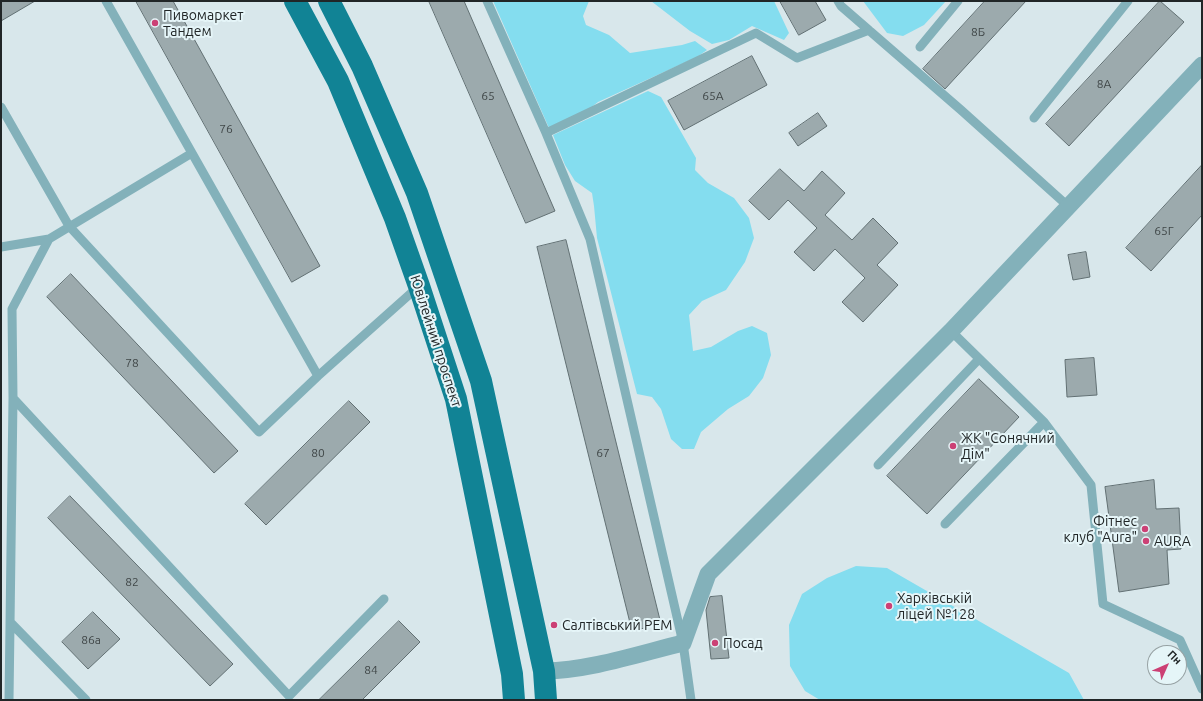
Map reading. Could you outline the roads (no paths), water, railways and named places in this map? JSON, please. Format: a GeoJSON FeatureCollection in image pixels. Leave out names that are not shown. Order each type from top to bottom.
{"type":"FeatureCollection","features":[{"type":"Feature","properties":{"kind":"main road","name":"Ювілейний проспект"},"geometry":{"type":"LineString","coordinates":[[295,1],[338,81],[395,218],[420,286],[456,400],[512,674],[514,700]]}},
{"type":"Feature","properties":{"kind":"main road","name":"Ювілейний проспект"},"geometry":{"type":"LineString","coordinates":[[329,1],[362,66],[417,193],[481,381],[544,671],[546,700]]}},
{"type":"Feature","properties":{"kind":"main road"},"geometry":{"type":"LineString","coordinates":[[512,674],[544,671]]}},
{"type":"Feature","properties":{"kind":"street"},"geometry":{"type":"LineString","coordinates":[[544,671],[587,667],[683,642],[708,574],[952,332],[1202,65]]}},
{"type":"Feature","properties":{"kind":"lane"},"geometry":{"type":"LineString","coordinates":[[106,1],[318,376]]}},
{"type":"Feature","properties":{"kind":"lane"},"geometry":{"type":"LineString","coordinates":[[487,1],[546,133],[590,239],[683,642],[691,700]]}},
{"type":"Feature","properties":{"kind":"lane"},"geometry":{"type":"LineString","coordinates":[[838,1],[841,6],[961,110],[1069,207]]}},
{"type":"Feature","properties":{"kind":"lane"},"geometry":{"type":"LineString","coordinates":[[920,47],[958,1]]}},
{"type":"Feature","properties":{"kind":"lane"},"geometry":{"type":"LineString","coordinates":[[1034,118],[1128,1]]}},
{"type":"Feature","properties":{"kind":"lane"},"geometry":{"type":"LineString","coordinates":[[546,133],[756,33],[797,58],[869,30]]}},
{"type":"Feature","properties":{"kind":"lane"},"geometry":{"type":"LineString","coordinates":[[1,107],[69,226],[259,432],[318,376],[420,286]]}},
{"type":"Feature","properties":{"kind":"lane"},"geometry":{"type":"LineString","coordinates":[[1,247],[48,239],[192,153]]}},
{"type":"Feature","properties":{"kind":"lane"},"geometry":{"type":"LineString","coordinates":[[9,700],[13,398],[12,309],[48,239]]}},
{"type":"Feature","properties":{"kind":"lane"},"geometry":{"type":"LineString","coordinates":[[952,332],[1044,422],[1091,485],[1103,604],[1180,640],[1202,689]]}},
{"type":"Feature","properties":{"kind":"lane"},"geometry":{"type":"LineString","coordinates":[[878,465],[979,359]]}},
{"type":"Feature","properties":{"kind":"lane"},"geometry":{"type":"LineString","coordinates":[[13,398],[289,696],[384,600]]}},
{"type":"Feature","properties":{"kind":"lane"},"geometry":{"type":"LineString","coordinates":[[945,524],[1044,422]]}},
{"type":"Feature","properties":{"kind":"lane"},"geometry":{"type":"LineString","coordinates":[[10,622],[86,700]]}},
{"type":"Feature","properties":{"kind":"place","name":"Пивомаркет Тандем"},"geometry":{"type":"Point","coordinates":[155,23]}},
{"type":"Feature","properties":{"kind":"place","name":"ЖК \"Сонячний Дім\""},"geometry":{"type":"Point","coordinates":[953,446]}},
{"type":"Feature","properties":{"kind":"place","name":"Фітнес клуб \"Aura\""},"geometry":{"type":"Point","coordinates":[1145,529]}},
{"type":"Feature","properties":{"kind":"place","name":"AURA"},"geometry":{"type":"Point","coordinates":[1146,541]}},
{"type":"Feature","properties":{"kind":"place","name":"Харківській ліцей №128"},"geometry":{"type":"Point","coordinates":[889,606]}},
{"type":"Feature","properties":{"kind":"place","name":"Салтівський РЕМ"},"geometry":{"type":"Point","coordinates":[554,625]}},
{"type":"Feature","properties":{"kind":"place","name":"Посад"},"geometry":{"type":"Point","coordinates":[715,643]}}]}
